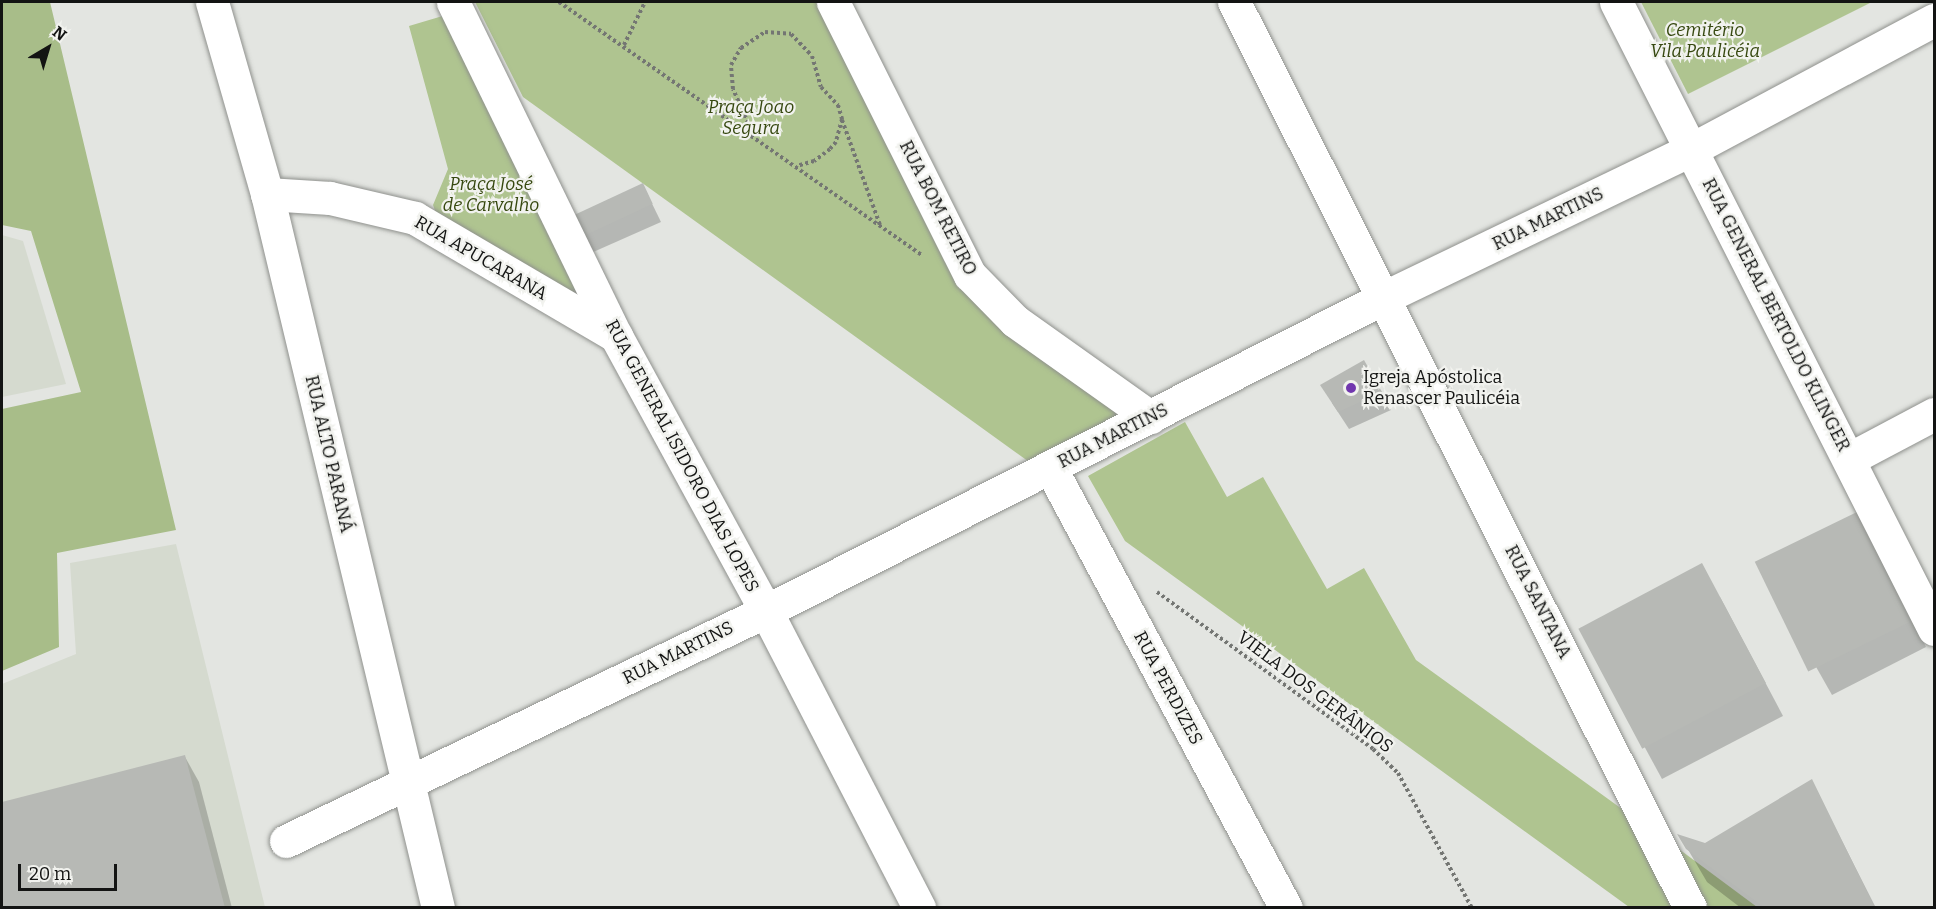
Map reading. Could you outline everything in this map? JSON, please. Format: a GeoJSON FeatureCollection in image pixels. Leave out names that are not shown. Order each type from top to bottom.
{"type":"FeatureCollection","features":[{"type":"Feature","properties":{"kind":"street","name":"RUA ALTO PARANÁ"},"geometry":{"type":"LineString","coordinates":[[212,2],[267,194],[438,908]]}},
{"type":"Feature","properties":{"kind":"street","name":"RUA GENERAL ISIDORO DIAS LOPES"},"geometry":{"type":"LineString","coordinates":[[453,2],[616,336],[766,611],[919,908]]}},
{"type":"Feature","properties":{"kind":"street","name":"RUA BOM RETIRO"},"geometry":{"type":"LineString","coordinates":[[833,2],[970,275],[1015,321],[1150,417]]}},
{"type":"Feature","properties":{"kind":"street","name":"RUA SANTANA"},"geometry":{"type":"LineString","coordinates":[[1234,2],[1385,297],[1690,908]]}},
{"type":"Feature","properties":{"kind":"street","name":"RUA GENERAL BERTOLDO KLINGER"},"geometry":{"type":"LineString","coordinates":[[1616,2],[1935,628]]}},
{"type":"Feature","properties":{"kind":"street","name":"RUA MARTINS"},"geometry":{"type":"LineString","coordinates":[[286,841],[766,611],[1385,297],[1692,149],[1935,20]]}},
{"type":"Feature","properties":{"kind":"street","name":"RUA APUCARANA"},"geometry":{"type":"LineString","coordinates":[[267,194],[330,198],[415,218],[616,336]]}},
{"type":"Feature","properties":{"kind":"street"},"geometry":{"type":"LineString","coordinates":[[1849,459],[1935,414]]}},
{"type":"Feature","properties":{"kind":"street","name":"RUA PERDIZES"},"geometry":{"type":"LineString","coordinates":[[1050,468],[1286,908]]}},
{"type":"Feature","properties":{"kind":"path"},"geometry":{"type":"LineString","coordinates":[[559,2],[624,45],[928,259]]}},
{"type":"Feature","properties":{"kind":"path"},"geometry":{"type":"LineString","coordinates":[[624,45],[645,2]]}},
{"type":"Feature","properties":{"kind":"path"},"geometry":{"type":"LineString","coordinates":[[754,136],[730,76],[741,48],[765,32],[791,34],[805,45],[812,56],[821,87],[838,105],[879,225]]}},
{"type":"Feature","properties":{"kind":"path"},"geometry":{"type":"LineString","coordinates":[[796,166],[814,161],[830,149],[836,142],[842,119]]}},
{"type":"Feature","properties":{"kind":"path","name":"VIELA DOS GERÂNIOS"},"geometry":{"type":"LineString","coordinates":[[1147,585],[1373,749],[1398,773],[1472,908]]}},
{"type":"Feature","properties":{"kind":"shaded area"},"geometry":{"type":"Polygon","coordinates":[[[2,235],[23,241],[66,384],[2,397],[2,235]]]}},
{"type":"Feature","properties":{"kind":"shaded area"},"geometry":{"type":"Polygon","coordinates":[[[176,544],[265,907],[2,908],[2,684],[76,654],[70,563],[176,544]]]}},
{"type":"Feature","properties":{"kind":"green space"},"geometry":{"type":"Polygon","coordinates":[[[2,2],[50,2],[176,530],[57,553],[59,647],[2,671],[2,409],[81,392],[31,231],[2,225],[2,2]]]}},
{"type":"Feature","properties":{"kind":"green space","name":"Praça Joao Segura"},"geometry":{"type":"Polygon","coordinates":[[[475,2],[823,2],[947,252],[1133,416],[1032,464],[523,97],[475,2]]]}},
{"type":"Feature","properties":{"kind":"green space","name":"Cemitério Vila Paulicéia"},"geometry":{"type":"Polygon","coordinates":[[[1641,2],[1872,2],[1688,94],[1641,2]]]}},
{"type":"Feature","properties":{"kind":"green space","name":"Praça José de Carvalho"},"geometry":{"type":"Polygon","coordinates":[[[456,12],[602,313],[439,222],[433,205],[448,169],[409,26],[456,12]]]}},
{"type":"Feature","properties":{"kind":"green space"},"geometry":{"type":"Polygon","coordinates":[[[1185,422],[1227,497],[1263,477],[1327,589],[1364,568],[1416,660],[1651,830],[1690,907],[1629,907],[1125,541],[1088,476],[1185,422]]]}},
{"type":"Feature","properties":{"kind":"green space"},"geometry":{"type":"Polygon","coordinates":[[[1660,835],[1757,907],[1697,907],[1660,835]]]}},
{"type":"Feature","properties":{"kind":"building"},"geometry":{"type":"Polygon","coordinates":[[[643,183],[653,204],[572,241],[562,221],[643,183]]]}},
{"type":"Feature","properties":{"kind":"building","name":"Igreja Apóstolica Renascer Paulicéia"},"geometry":{"type":"Polygon","coordinates":[[[1364,360],[1382,392],[1338,412],[1320,385],[1364,360]]]}},
{"type":"Feature","properties":{"kind":"building"},"geometry":{"type":"Polygon","coordinates":[[[1859,511],[1912,621],[1808,672],[1755,562],[1859,511]]]}},
{"type":"Feature","properties":{"kind":"building"},"geometry":{"type":"Polygon","coordinates":[[[1702,563],[1766,683],[1642,749],[1578,629],[1702,563]]]}},
{"type":"Feature","properties":{"kind":"building"},"geometry":{"type":"Polygon","coordinates":[[[185,755],[225,908],[2,908],[2,802],[185,755]]]}},
{"type":"Feature","properties":{"kind":"building"},"geometry":{"type":"Polygon","coordinates":[[[1812,779],[1875,908],[1765,908],[1686,849],[1677,834],[1705,843],[1812,779]]]}},
{"type":"Feature","properties":{"kind":"place","name":"Igreja Apóstolica Renascer Paulicéia"},"geometry":{"type":"Point","coordinates":[1351,388]}}]}
